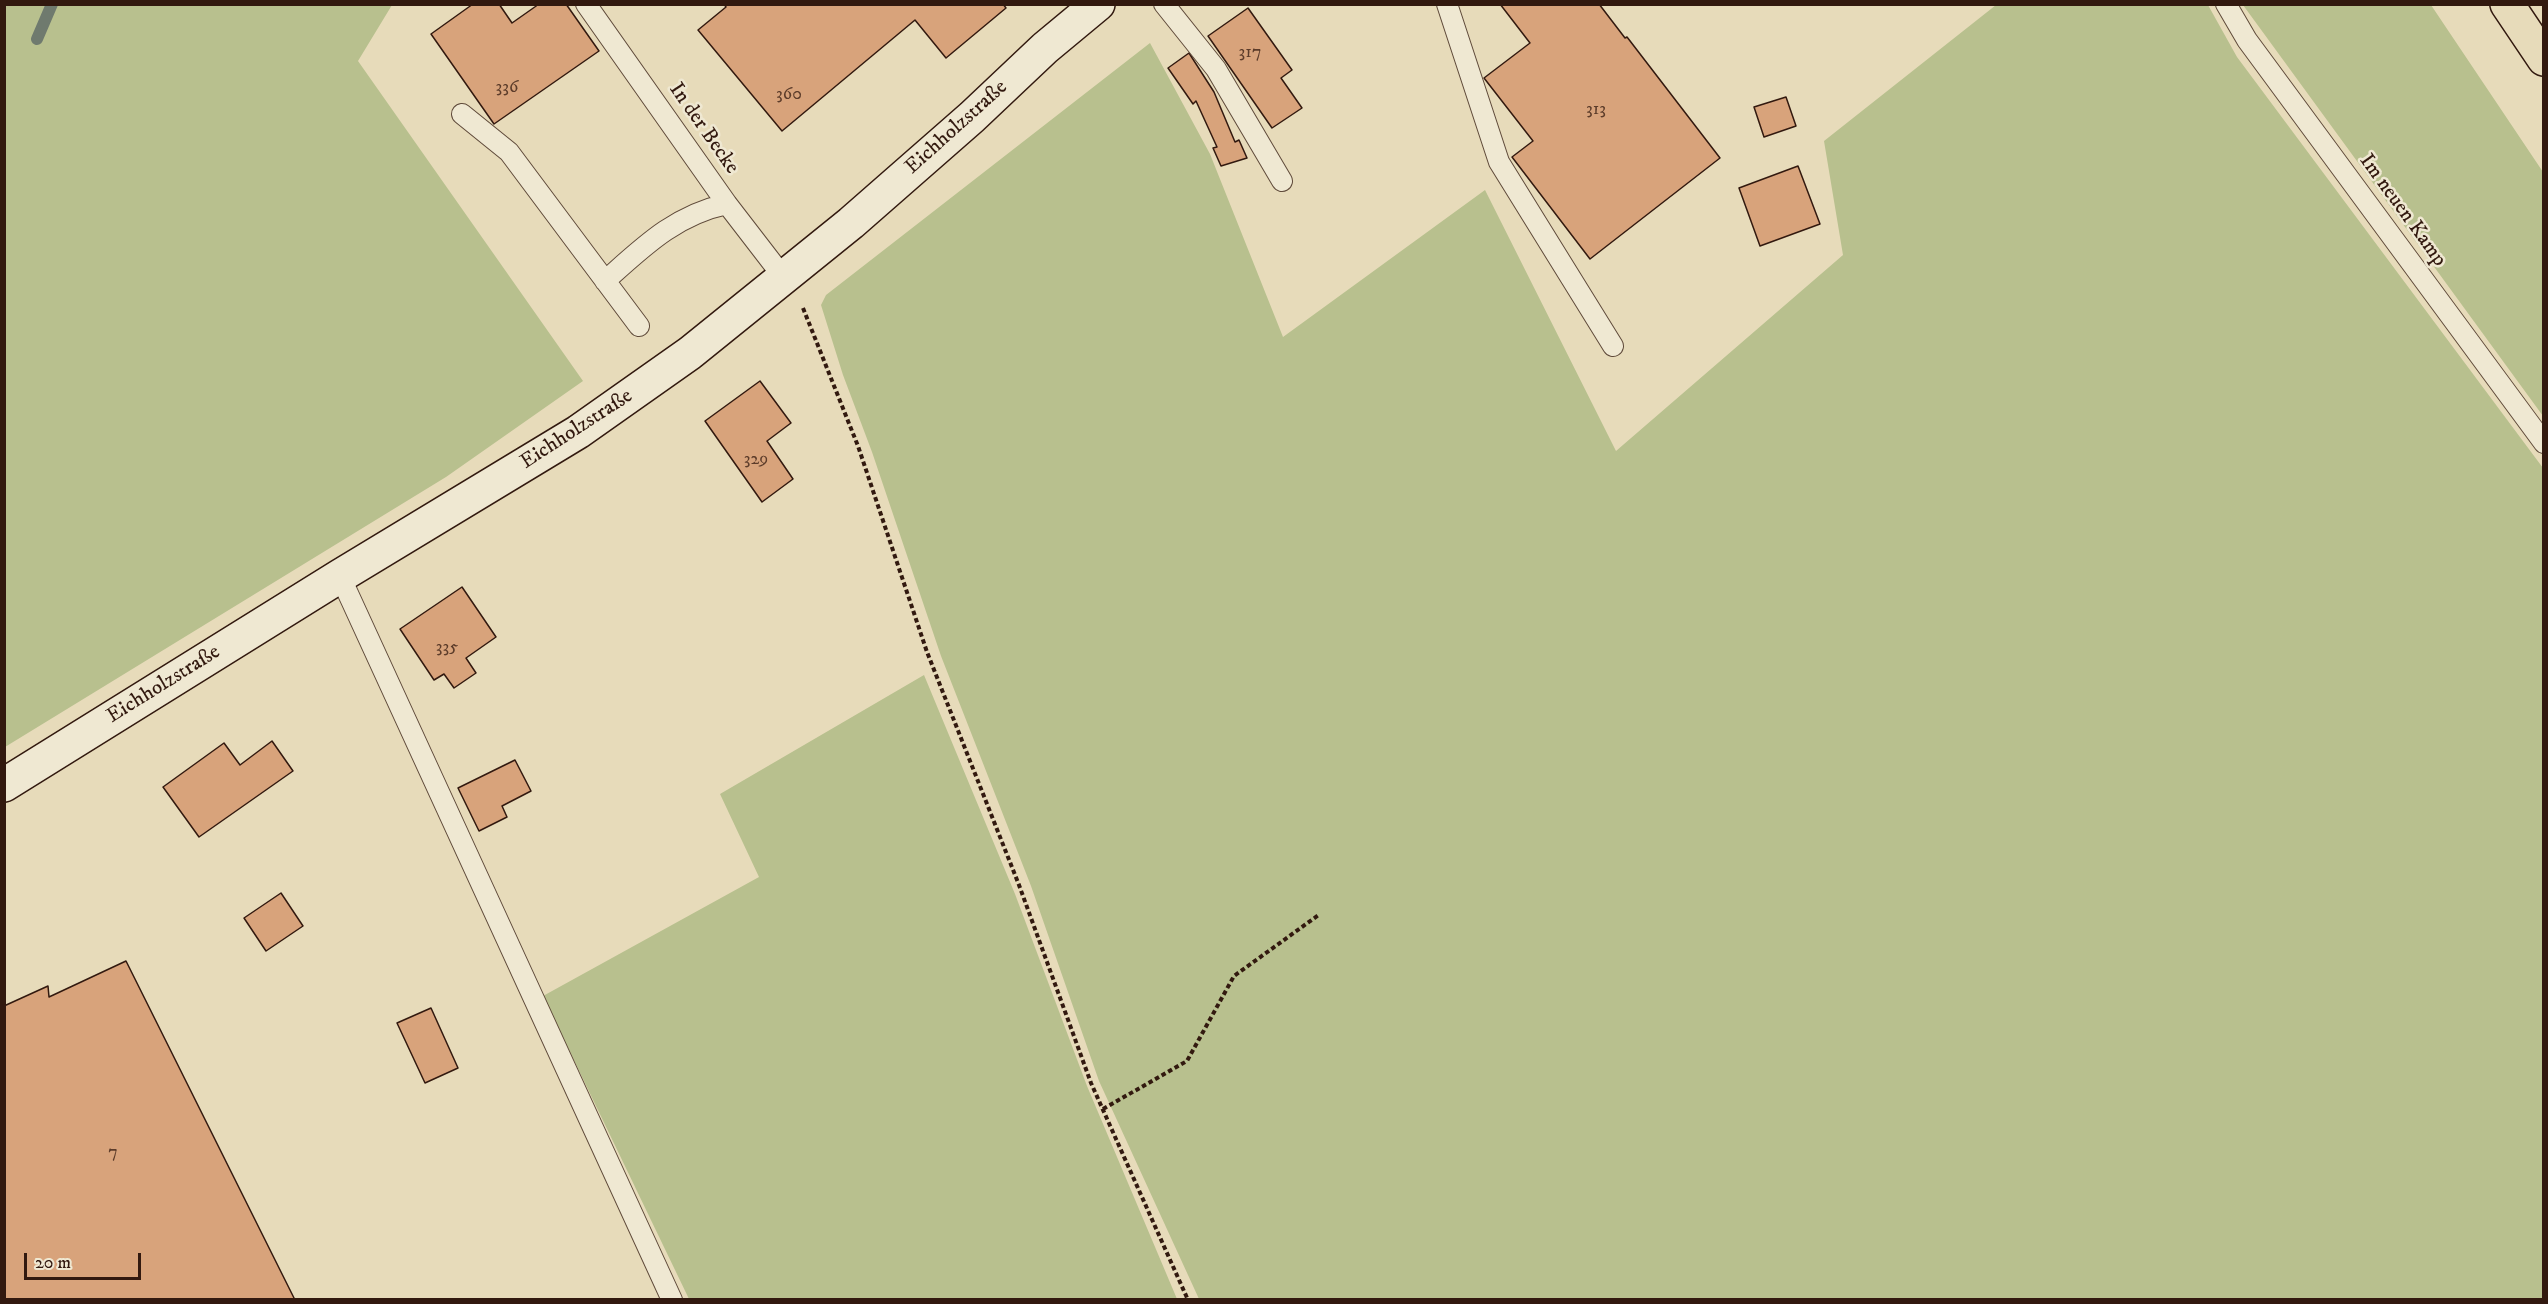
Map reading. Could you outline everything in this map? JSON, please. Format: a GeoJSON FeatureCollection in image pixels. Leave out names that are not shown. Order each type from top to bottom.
{"type":"FeatureCollection","features":[{"type":"Feature","properties":{"kind":"highway"},"geometry":{"type":"LineString","coordinates":[[2506,4],[2544,59]]}},
{"type":"Feature","properties":{"kind":"main road","name":"Eichholzstraße"},"geometry":{"type":"LineString","coordinates":[[4,785],[340,576],[578,432],[690,353],[851,223],[1045,48],[1098,4]]}},
{"type":"Feature","properties":{"kind":"lane","name":"In der Becke"},"geometry":{"type":"LineString","coordinates":[[586,4],[727,204],[784,278]]}},
{"type":"Feature","properties":{"kind":"lane"},"geometry":{"type":"LineString","coordinates":[[1164,4],[1216,69],[1282,182]]}},
{"type":"Feature","properties":{"kind":"lane"},"geometry":{"type":"LineString","coordinates":[[1447,4],[1499,162],[1612,346]]}},
{"type":"Feature","properties":{"kind":"lane","name":"Im neuen Kamp"},"geometry":{"type":"LineString","coordinates":[[2226,4],[2247,40],[2544,443]]}},
{"type":"Feature","properties":{"kind":"lane"},"geometry":{"type":"LineString","coordinates":[[462,114],[509,152],[639,326]]}},
{"type":"Feature","properties":{"kind":"lane"},"geometry":{"type":"LineString","coordinates":[[604,281],[660,232],[704,209],[727,204]]}},
{"type":"Feature","properties":{"kind":"lane"},"geometry":{"type":"LineString","coordinates":[[340,576],[672,1299]]}},
{"type":"Feature","properties":{"kind":"path"},"geometry":{"type":"LineString","coordinates":[[784,278],[804,309],[858,446],[927,652],[1019,885],[1103,1109],[1188,1299]]}},
{"type":"Feature","properties":{"kind":"path"},"geometry":{"type":"LineString","coordinates":[[1103,1109],[1187,1061],[1234,976],[1320,914]]}},
{"type":"Feature","properties":{"kind":"green space"},"geometry":{"type":"Polygon","coordinates":[[[4,5],[392,5],[358,61],[583,381],[446,477],[5,747],[4,5]]]}},
{"type":"Feature","properties":{"kind":"green space"},"geometry":{"type":"Polygon","coordinates":[[[1996,5],[2208,5],[2237,57],[2543,468],[2543,1299],[1199,1299],[1099,1081],[1031,886],[941,656],[872,452],[843,375],[821,305],[826,295],[1150,43],[1210,154],[1283,337],[1485,190],[1616,451],[1843,255],[1824,141],[1996,5]]]}},
{"type":"Feature","properties":{"kind":"green space"},"geometry":{"type":"Polygon","coordinates":[[[2243,5],[2431,5],[2543,172],[2543,416],[2243,5]]]}},
{"type":"Feature","properties":{"kind":"green space"},"geometry":{"type":"Polygon","coordinates":[[[924,675],[1015,894],[1087,1086],[1177,1299],[689,1299],[543,996],[759,877],[720,794],[924,675]]]}},
{"type":"Feature","properties":{"kind":"building"},"geometry":{"type":"Polygon","coordinates":[[[473,4],[499,4],[512,23],[539,4],[566,4],[599,51],[494,124],[431,34],[473,4]]]}},
{"type":"Feature","properties":{"kind":"building"},"geometry":{"type":"Polygon","coordinates":[[[724,4],[1003,4],[1006,8],[946,58],[915,20],[782,131],[698,30],[726,7],[724,4]]]}},
{"type":"Feature","properties":{"kind":"building"},"geometry":{"type":"Polygon","coordinates":[[[1500,4],[1599,4],[1720,158],[1590,259],[1512,157],[1533,141],[1484,78],[1530,43],[1500,4]]]}},
{"type":"Feature","properties":{"kind":"building"},"geometry":{"type":"Polygon","coordinates":[[[1248,8],[1292,70],[1281,78],[1302,108],[1272,128],[1208,36],[1248,8]]]}},
{"type":"Feature","properties":{"kind":"building"},"geometry":{"type":"Polygon","coordinates":[[[1189,53],[1214,92],[1235,142],[1239,140],[1247,158],[1221,166],[1213,148],[1217,147],[1196,101],[1193,104],[1168,68],[1189,53]]]}},
{"type":"Feature","properties":{"kind":"building"},"geometry":{"type":"Polygon","coordinates":[[[1786,97],[1796,126],[1764,137],[1754,107],[1786,97]]]}},
{"type":"Feature","properties":{"kind":"building"},"geometry":{"type":"Polygon","coordinates":[[[1798,166],[1820,224],[1760,246],[1739,188],[1798,166]]]}},
{"type":"Feature","properties":{"kind":"building"},"geometry":{"type":"Polygon","coordinates":[[[760,381],[791,423],[767,441],[793,479],[762,502],[705,421],[760,381]]]}},
{"type":"Feature","properties":{"kind":"building"},"geometry":{"type":"Polygon","coordinates":[[[462,587],[496,637],[466,658],[476,673],[454,688],[444,674],[434,680],[400,629],[462,587]]]}},
{"type":"Feature","properties":{"kind":"building"},"geometry":{"type":"Polygon","coordinates":[[[272,741],[293,771],[199,837],[163,787],[224,743],[240,765],[272,741]]]}},
{"type":"Feature","properties":{"kind":"building"},"geometry":{"type":"Polygon","coordinates":[[[515,760],[531,791],[502,806],[507,817],[479,831],[458,788],[515,760]]]}},
{"type":"Feature","properties":{"kind":"building"},"geometry":{"type":"Polygon","coordinates":[[[281,893],[303,926],[266,951],[244,918],[281,893]]]}},
{"type":"Feature","properties":{"kind":"building"},"geometry":{"type":"Polygon","coordinates":[[[126,961],[295,1300],[4,1300],[4,1006],[48,986],[49,997],[126,961]]]}},
{"type":"Feature","properties":{"kind":"building"},"geometry":{"type":"Polygon","coordinates":[[[431,1008],[458,1068],[425,1083],[397,1023],[431,1008]]]}},
{"type":"Feature","properties":{"kind":"waterway"},"geometry":{"type":"LineString","coordinates":[[37,39],[52,4]]}}]}
